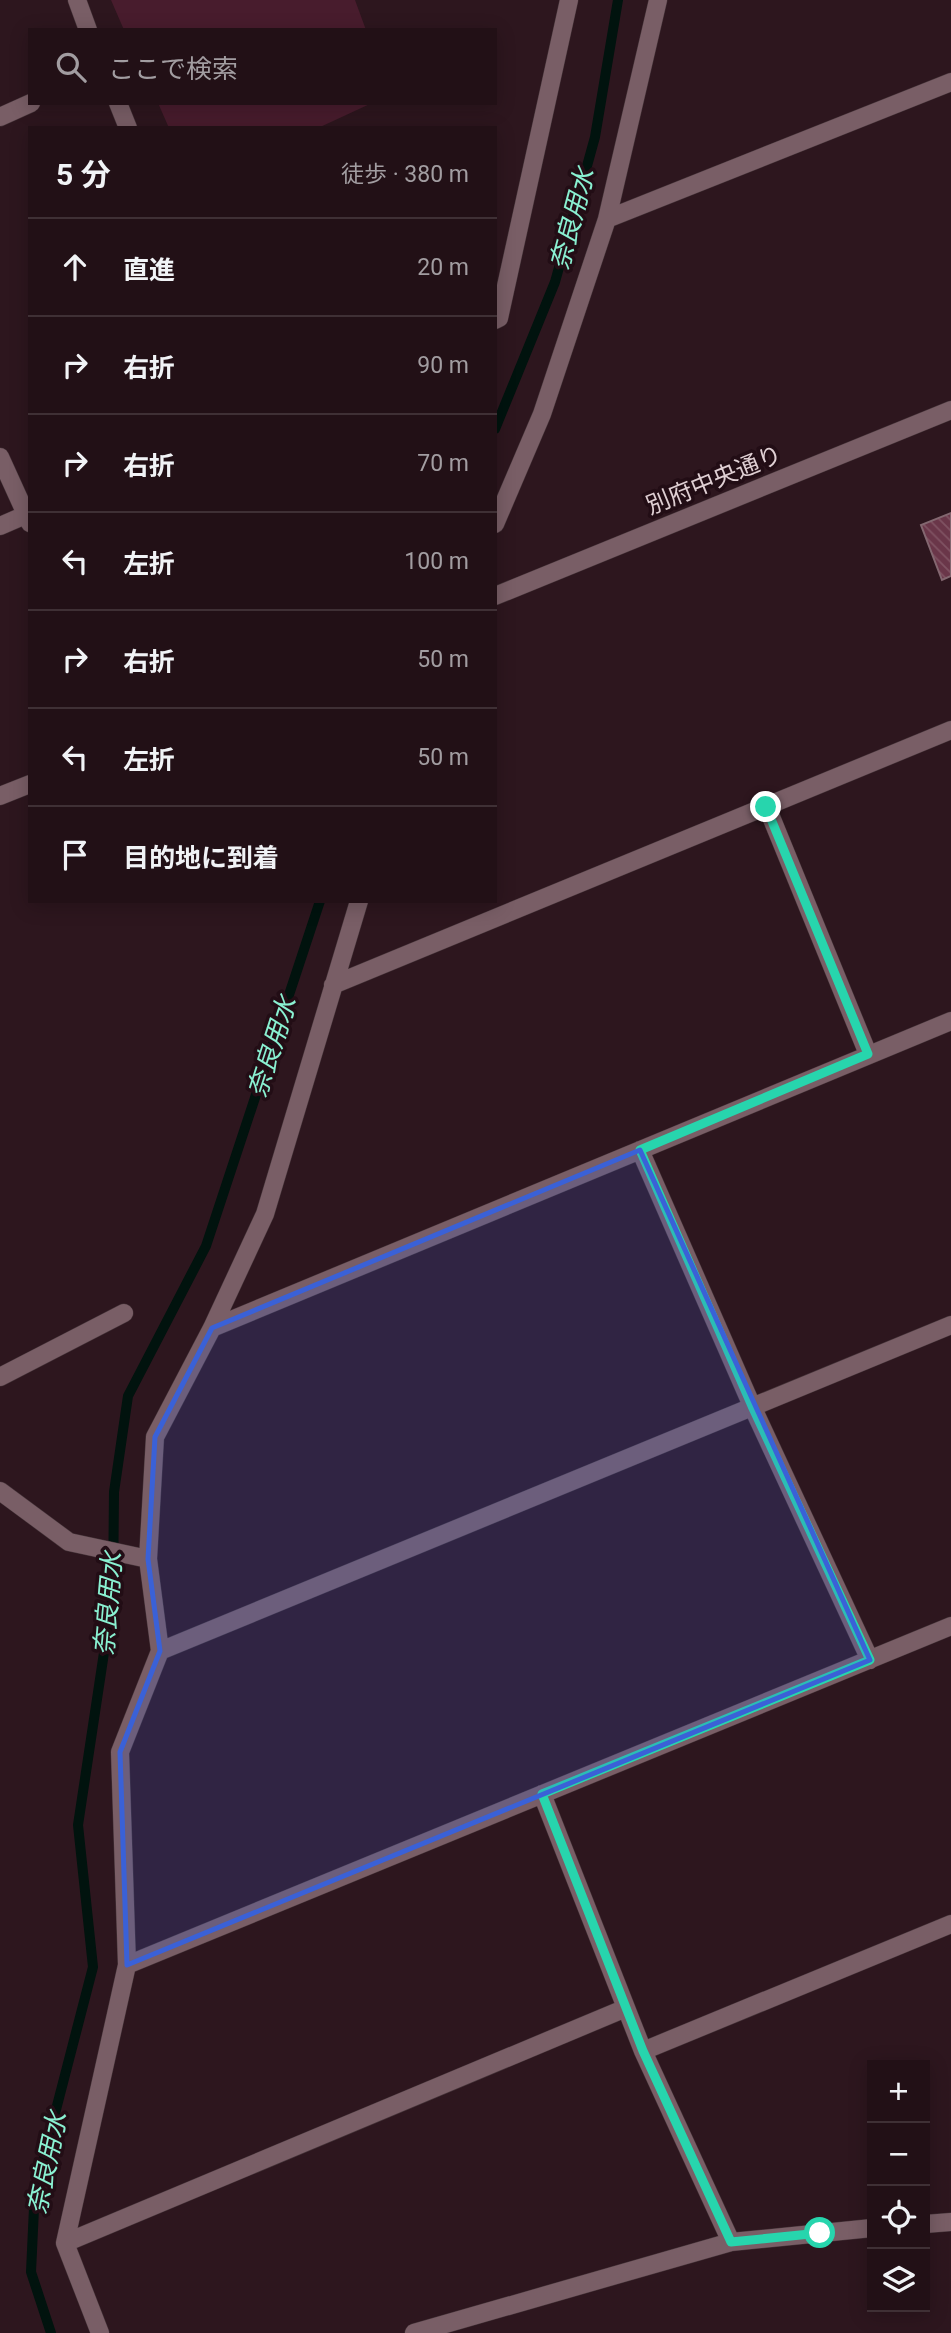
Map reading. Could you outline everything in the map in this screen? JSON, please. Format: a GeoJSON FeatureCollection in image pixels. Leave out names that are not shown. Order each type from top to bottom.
{"type":"FeatureCollection","features":[{"type":"Feature","properties":{"kind":"street"},"geometry":{"type":"LineString","coordinates":[[77,0],[87,28]]}},
{"type":"Feature","properties":{"kind":"street"},"geometry":{"type":"LineString","coordinates":[[497,319],[569,0]]}},
{"type":"Feature","properties":{"kind":"street"},"geometry":{"type":"LineString","coordinates":[[497,519],[542,414],[607,219],[658,0]]}},
{"type":"Feature","properties":{"kind":"street"},"geometry":{"type":"LineString","coordinates":[[607,219],[951,82]]}},
{"type":"Feature","properties":{"kind":"street"},"geometry":{"type":"LineString","coordinates":[[0,117],[28,104]]}},
{"type":"Feature","properties":{"kind":"street"},"geometry":{"type":"LineString","coordinates":[[119,105],[127,126]]}},
{"type":"Feature","properties":{"kind":"street","name":"別府中央通り"},"geometry":{"type":"LineString","coordinates":[[497,595],[951,410]]}},
{"type":"Feature","properties":{"kind":"street"},"geometry":{"type":"LineString","coordinates":[[0,457],[28,515]]}},
{"type":"Feature","properties":{"kind":"street"},"geometry":{"type":"LineString","coordinates":[[0,526],[28,517]]}},
{"type":"Feature","properties":{"kind":"street"},"geometry":{"type":"LineString","coordinates":[[333,985],[951,730]]}},
{"type":"Feature","properties":{"kind":"street"},"geometry":{"type":"LineString","coordinates":[[0,796],[28,785]]}},
{"type":"Feature","properties":{"kind":"street"},"geometry":{"type":"LineString","coordinates":[[766,807],[868,1054]]}},
{"type":"Feature","properties":{"kind":"street"},"geometry":{"type":"LineString","coordinates":[[100,2333],[65,2243],[127,1965],[120,1752],[160,1651],[148,1559],[155,1437],[212,1328],[265,1214],[358,903]]}},
{"type":"Feature","properties":{"kind":"street"},"geometry":{"type":"LineString","coordinates":[[212,1328],[951,1021]]}},
{"type":"Feature","properties":{"kind":"street"},"geometry":{"type":"LineString","coordinates":[[640,1150],[752,1406],[870,1660]]}},
{"type":"Feature","properties":{"kind":"street"},"geometry":{"type":"LineString","coordinates":[[0,1377],[124,1313]]}},
{"type":"Feature","properties":{"kind":"street"},"geometry":{"type":"LineString","coordinates":[[160,1651],[951,1325]]}},
{"type":"Feature","properties":{"kind":"street"},"geometry":{"type":"LineString","coordinates":[[0,1491],[69,1542],[148,1559]]}},
{"type":"Feature","properties":{"kind":"street"},"geometry":{"type":"LineString","coordinates":[[127,1965],[951,1626]]}},
{"type":"Feature","properties":{"kind":"street"},"geometry":{"type":"LineString","coordinates":[[542,1794],[643,2051],[731,2242]]}},
{"type":"Feature","properties":{"kind":"street"},"geometry":{"type":"LineString","coordinates":[[643,2051],[951,1924]]}},
{"type":"Feature","properties":{"kind":"street"},"geometry":{"type":"LineString","coordinates":[[65,2243],[626,2008]]}},
{"type":"Feature","properties":{"kind":"street"},"geometry":{"type":"LineString","coordinates":[[930,2224],[951,2222]]}},
{"type":"Feature","properties":{"kind":"street"},"geometry":{"type":"LineString","coordinates":[[414,2333],[731,2242],[867,2228]]}},
{"type":"Feature","properties":{"kind":"highlighted area"},"geometry":{"type":"Polygon","coordinates":[[[640,1150],[870,1660],[127,1965],[120,1752],[160,1651],[148,1559],[155,1437],[212,1328],[640,1150]]]}},
{"type":"Feature","properties":{"kind":"shaded area"},"geometry":{"type":"Polygon","coordinates":[[[111,0],[355,0],[365,28],[123,28],[111,0]]]}},
{"type":"Feature","properties":{"kind":"shaded area"},"geometry":{"type":"Polygon","coordinates":[[[159,105],[368,105],[322,126],[168,126],[159,105]]]}},
{"type":"Feature","properties":{"kind":"building"},"geometry":{"type":"Polygon","coordinates":[[[951,513],[951,576],[942,580],[921,525],[951,513]]]}},
{"type":"Feature","properties":{"kind":"waterway","name":"奈良用水"},"geometry":{"type":"LineString","coordinates":[[497,424],[555,282],[595,137],[618,0]]}},
{"type":"Feature","properties":{"kind":"waterway","name":"奈良用水"},"geometry":{"type":"LineString","coordinates":[[51,2333],[31,2272],[34,2208],[45,2152],[93,1967],[78,1825],[113,1593],[114,1492],[128,1396],[206,1246],[319,903]]}},
{"type":"Feature","properties":{"kind":"route"},"geometry":{"type":"LineString","coordinates":[[766,807],[868,1054],[640,1150],[752,1406],[870,1660],[542,1794],[643,2051],[731,2242],[820,2233]]}}]}
